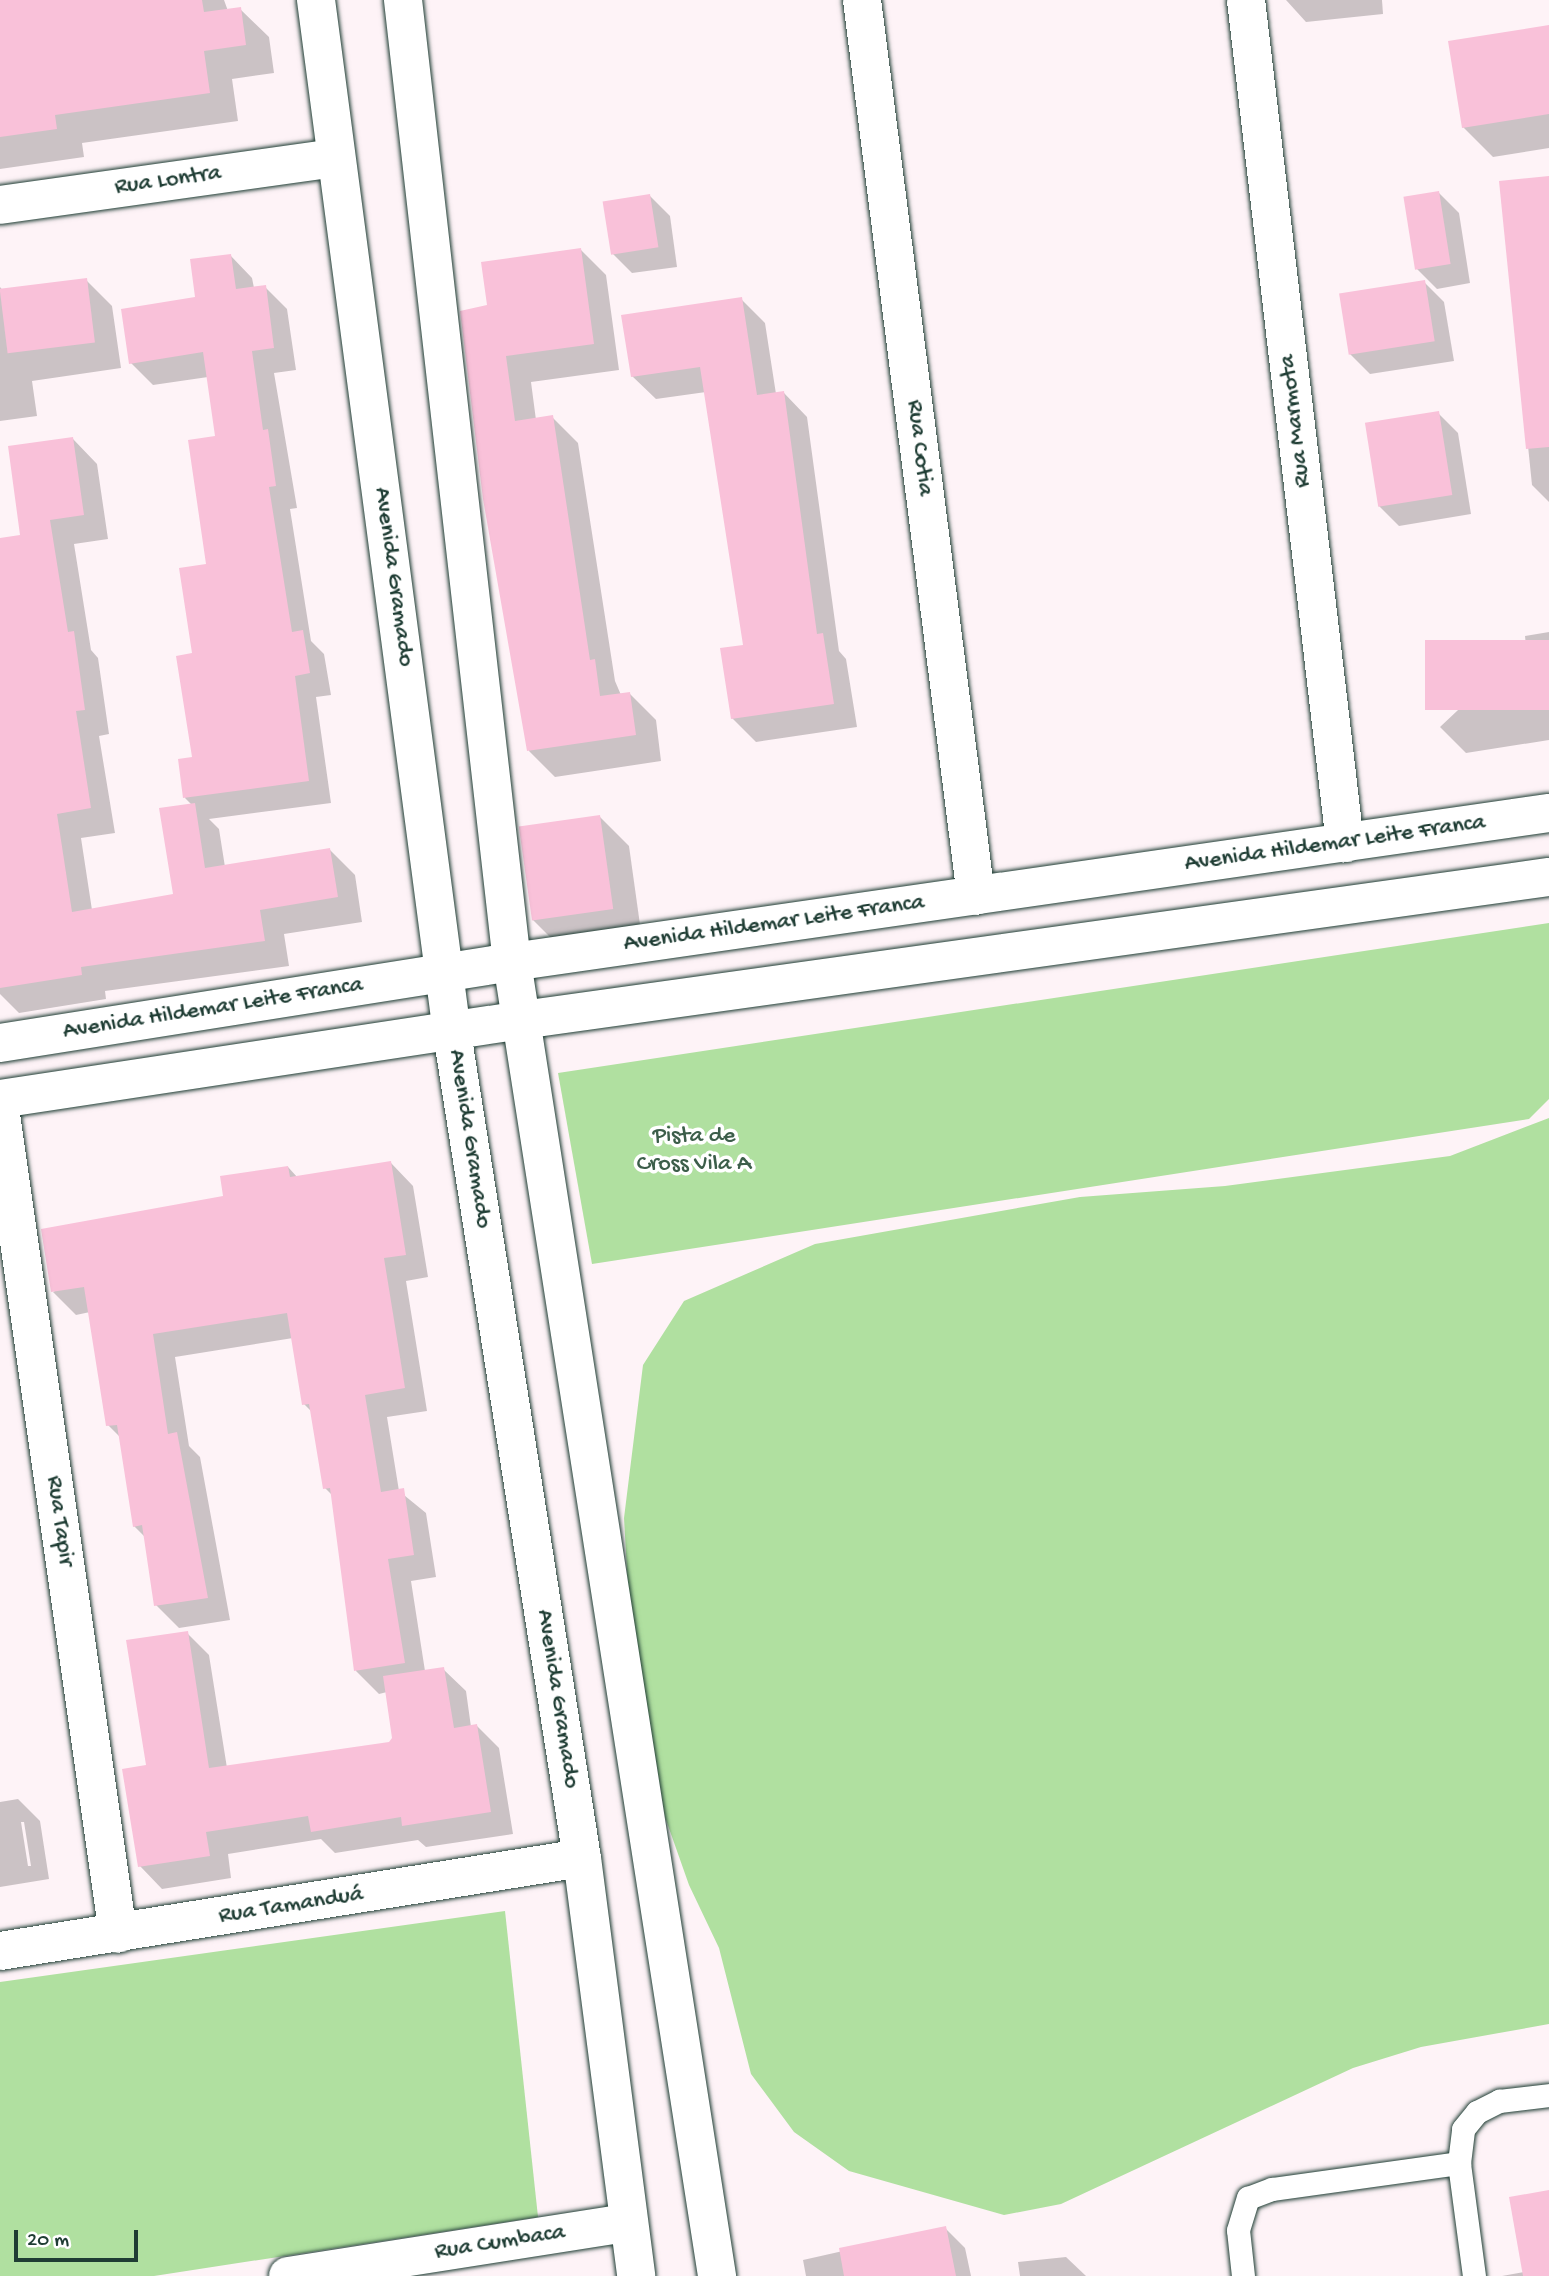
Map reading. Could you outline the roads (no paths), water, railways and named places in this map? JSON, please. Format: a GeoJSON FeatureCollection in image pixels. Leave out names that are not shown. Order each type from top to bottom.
{"type":"FeatureCollection","features":[{"type":"Feature","properties":{"kind":"street","name":"Avenida Gramado"},"geometry":{"type":"LineString","coordinates":[[316,0],[453,1033],[582,1858],[636,2276]]}},
{"type":"Feature","properties":{"kind":"street"},"geometry":{"type":"LineString","coordinates":[[403,0],[512,962],[717,2276]]}},
{"type":"Feature","properties":{"kind":"street","name":"Rua Cotia"},"geometry":{"type":"LineString","coordinates":[[862,0],[976,896]]}},
{"type":"Feature","properties":{"kind":"street","name":"Rua Marmota"},"geometry":{"type":"LineString","coordinates":[[1246,0],[1345,843]]}},
{"type":"Feature","properties":{"kind":"street","name":"Rua Lontra"},"geometry":{"type":"LineString","coordinates":[[0,205],[335,158]]}},
{"type":"Feature","properties":{"kind":"street","name":"Avenida Hildemar Leite Franca"},"geometry":{"type":"LineString","coordinates":[[0,1043],[512,962],[1549,813]]}},
{"type":"Feature","properties":{"kind":"street"},"geometry":{"type":"LineString","coordinates":[[0,1099],[453,1033],[522,1020],[1549,877]]}},
{"type":"Feature","properties":{"kind":"street","name":"Rua Tapir"},"geometry":{"type":"LineString","coordinates":[[0,1108],[118,1934]]}},
{"type":"Feature","properties":{"kind":"street","name":"Rua Tamanduá"},"geometry":{"type":"LineString","coordinates":[[0,1951],[582,1858]]}},
{"type":"Feature","properties":{"kind":"street","name":"Rua Cumbaca"},"geometry":{"type":"LineString","coordinates":[[288,2276],[628,2223]]}},
{"type":"Feature","properties":{"kind":"lane"},"geometry":{"type":"LineString","coordinates":[[1474,2276],[1459,2163],[1463,2129],[1477,2112],[1499,2101],[1549,2095]]}},
{"type":"Feature","properties":{"kind":"lane"},"geometry":{"type":"LineString","coordinates":[[1243,2276],[1238,2230],[1248,2198],[1272,2189],[1459,2163]]}},
{"type":"Feature","properties":{"kind":"park label","name":"Pista de Cross Vila A"},"geometry":{"type":"Point","coordinates":[694,1151]}}]}
